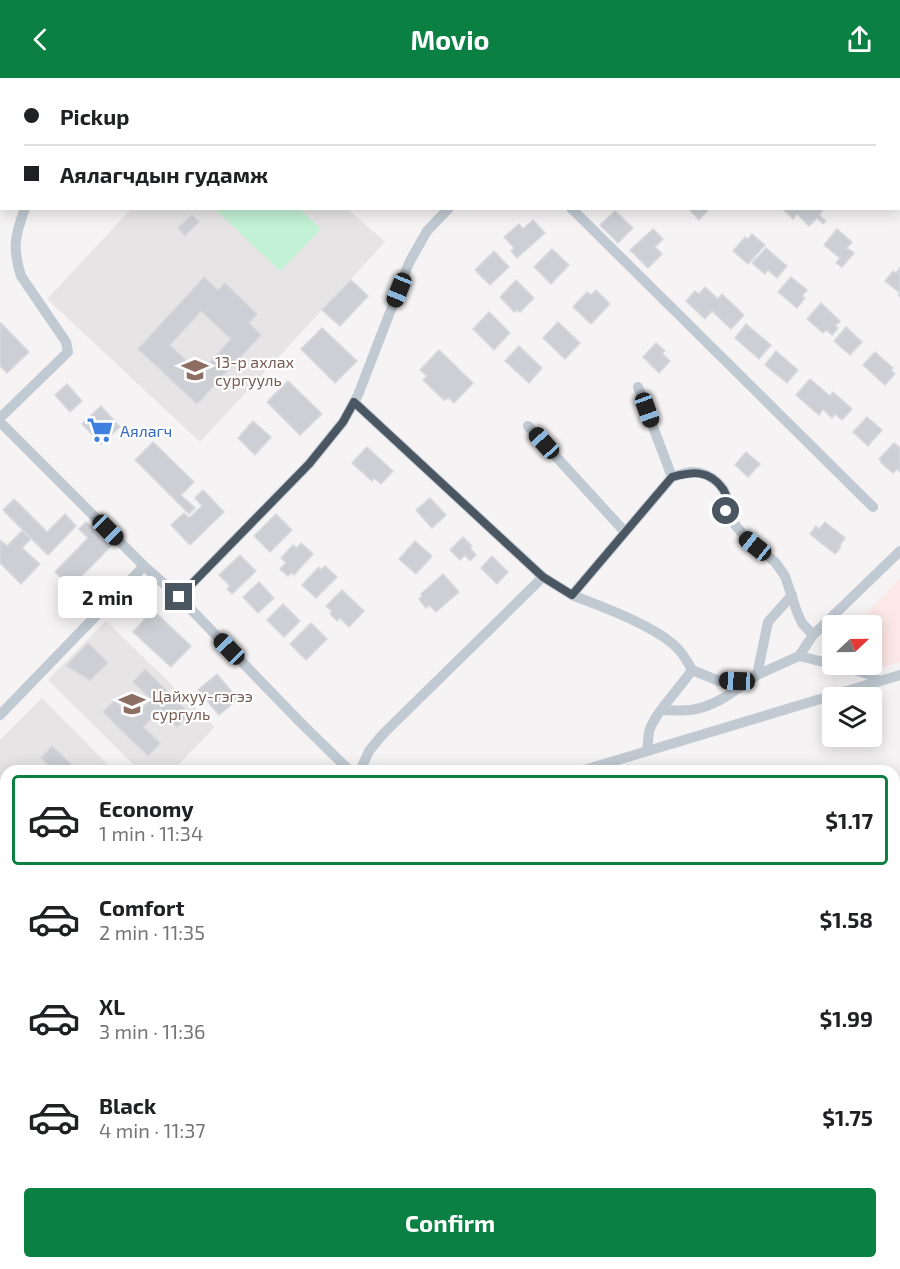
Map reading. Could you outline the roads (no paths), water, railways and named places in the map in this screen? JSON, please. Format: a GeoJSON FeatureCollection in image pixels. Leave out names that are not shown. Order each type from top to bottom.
{"type":"FeatureCollection","features":[{"type":"Feature","properties":{"kind":"street"},"geometry":{"type":"LineString","coordinates":[[24,210],[15,240],[16,257],[21,276],[66,342],[68,352],[0,420],[144,566],[179,597],[344,765]]}},
{"type":"Feature","properties":{"kind":"street"},"geometry":{"type":"LineString","coordinates":[[179,597],[309,464],[343,422],[358,395],[409,263],[427,231],[447,210]]}},
{"type":"Feature","properties":{"kind":"street"},"geometry":{"type":"LineString","coordinates":[[573,210],[873,507]]}},
{"type":"Feature","properties":{"kind":"street"},"geometry":{"type":"LineString","coordinates":[[638,387],[672,477]]}},
{"type":"Feature","properties":{"kind":"street"},"geometry":{"type":"LineString","coordinates":[[354,402],[543,577],[572,595],[653,630],[672,643],[685,656],[692,670],[719,681],[737,681],[758,675],[799,656],[813,635],[900,551]]}},
{"type":"Feature","properties":{"kind":"street"},"geometry":{"type":"LineString","coordinates":[[528,426],[625,532]]}},
{"type":"Feature","properties":{"kind":"street"},"geometry":{"type":"LineString","coordinates":[[572,595],[672,477],[692,472],[704,474],[715,480],[726,495],[727,515],[746,538],[775,562],[785,576],[802,623],[813,635]]}},
{"type":"Feature","properties":{"kind":"street"},"geometry":{"type":"LineString","coordinates":[[0,715],[144,566]]}},
{"type":"Feature","properties":{"kind":"street"},"geometry":{"type":"LineString","coordinates":[[363,765],[369,751],[383,734],[543,577]]}},
{"type":"Feature","properties":{"kind":"street"},"geometry":{"type":"LineString","coordinates":[[662,710],[692,710],[713,703],[728,696],[758,675],[768,622],[792,595]]}},
{"type":"Feature","properties":{"kind":"street"},"geometry":{"type":"LineString","coordinates":[[799,656],[822,661]]}},
{"type":"Feature","properties":{"kind":"street"},"geometry":{"type":"LineString","coordinates":[[647,751],[649,731],[655,719],[692,670]]}},
{"type":"Feature","properties":{"kind":"street"},"geometry":{"type":"LineString","coordinates":[[870,675],[879,681]]}},
{"type":"Feature","properties":{"kind":"street"},"geometry":{"type":"LineString","coordinates":[[600,765],[900,675]]}},
{"type":"Feature","properties":{"kind":"place","name":"13-р ахлах сургууль"},"geometry":{"type":"Point","coordinates":[195,370]}},
{"type":"Feature","properties":{"kind":"place","name":"Аялагч"},"geometry":{"type":"Point","coordinates":[100,430]}},
{"type":"Feature","properties":{"kind":"place","name":"Цайхуу-гэгээ сургуль"},"geometry":{"type":"Point","coordinates":[132,704]}}]}
